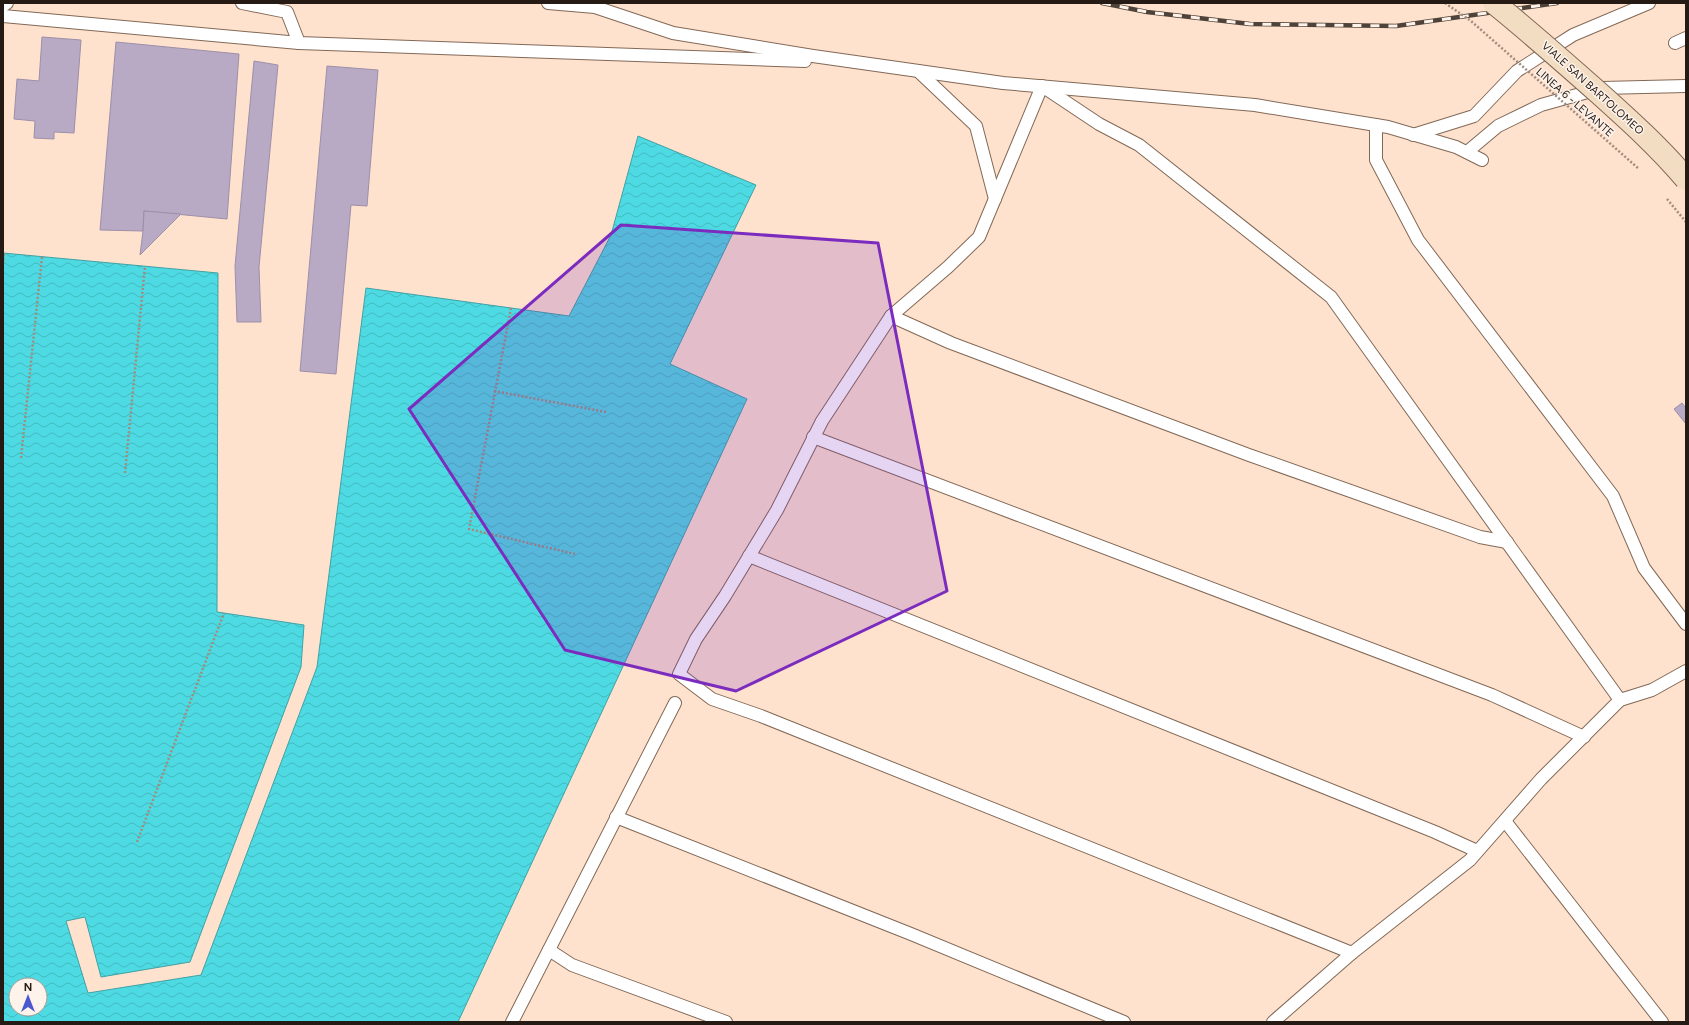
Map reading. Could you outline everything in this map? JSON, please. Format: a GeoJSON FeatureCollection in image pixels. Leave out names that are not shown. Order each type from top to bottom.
{"type":"FeatureCollection","features":[{"type":"Feature","properties":{"kind":"main road","name":"VIALE SAN BARTOLOMEO"},"geometry":{"type":"LineString","coordinates":[[1494,3],[1538,38],[1629,120],[1671,161],[1686,179]]}},
{"type":"Feature","properties":{"kind":"lane"},"geometry":{"type":"LineString","coordinates":[[3,6],[7,3]]}},
{"type":"Feature","properties":{"kind":"lane"},"geometry":{"type":"LineString","coordinates":[[242,3],[288,12],[299,43]]}},
{"type":"Feature","properties":{"kind":"lane"},"geometry":{"type":"LineString","coordinates":[[548,3],[595,7],[673,33],[868,64],[1042,86],[1255,106],[1376,125],[1456,147],[1482,160]]}},
{"type":"Feature","properties":{"kind":"lane"},"geometry":{"type":"LineString","coordinates":[[1414,135],[1474,116],[1517,71],[1573,35],[1648,3]]}},
{"type":"Feature","properties":{"kind":"lane"},"geometry":{"type":"LineString","coordinates":[[3,16],[299,43],[868,64]]}},
{"type":"Feature","properties":{"kind":"lane"},"geometry":{"type":"LineString","coordinates":[[918,71],[976,126],[994,199]]}},
{"type":"Feature","properties":{"kind":"lane"},"geometry":{"type":"LineString","coordinates":[[1042,86],[979,237],[948,267],[891,316],[822,421],[777,510],[696,639],[679,674],[712,699],[760,716],[1352,953]]}},
{"type":"Feature","properties":{"kind":"lane"},"geometry":{"type":"LineString","coordinates":[[1042,86],[1099,124],[1139,145],[1331,296],[1620,700]]}},
{"type":"Feature","properties":{"kind":"lane"},"geometry":{"type":"LineString","coordinates":[[1467,152],[1498,126],[1541,105],[1602,88],[1686,86]]}},
{"type":"Feature","properties":{"kind":"lane"},"geometry":{"type":"LineString","coordinates":[[1376,125],[1376,160],[1418,240],[1613,496],[1644,568],[1686,624]]}},
{"type":"Feature","properties":{"kind":"lane"},"geometry":{"type":"LineString","coordinates":[[891,316],[951,343],[1250,455],[1480,537],[1508,542]]}},
{"type":"Feature","properties":{"kind":"lane"},"geometry":{"type":"LineString","coordinates":[[813,437],[1492,695],[1584,737]]}},
{"type":"Feature","properties":{"kind":"lane"},"geometry":{"type":"LineString","coordinates":[[749,556],[1477,851]]}},
{"type":"Feature","properties":{"kind":"lane"},"geometry":{"type":"LineString","coordinates":[[1273,1022],[1352,953],[1470,860],[1541,779],[1620,700],[1652,690],[1686,671]]}},
{"type":"Feature","properties":{"kind":"lane"},"geometry":{"type":"LineString","coordinates":[[512,1022],[675,703]]}},
{"type":"Feature","properties":{"kind":"lane"},"geometry":{"type":"LineString","coordinates":[[616,817],[911,934],[1124,1022]]}},
{"type":"Feature","properties":{"kind":"lane"},"geometry":{"type":"LineString","coordinates":[[1505,821],[1662,1022]]}},
{"type":"Feature","properties":{"kind":"lane"},"geometry":{"type":"LineString","coordinates":[[548,950],[572,965],[726,1022]]}},
{"type":"Feature","properties":{"kind":"path","name":"LINEA 6 - LEVANTE"},"geometry":{"type":"LineString","coordinates":[[1445,3],[1471,21],[1641,171]]}},
{"type":"Feature","properties":{"kind":"path"},"geometry":{"type":"LineString","coordinates":[[1663,193],[1686,222]]}},
{"type":"Feature","properties":{"kind":"path"},"geometry":{"type":"LineString","coordinates":[[3,264],[4,253]]}},
{"type":"Feature","properties":{"kind":"path"},"geometry":{"type":"LineString","coordinates":[[21,458],[42,257]]}},
{"type":"Feature","properties":{"kind":"path"},"geometry":{"type":"LineString","coordinates":[[126,473],[145,266]]}},
{"type":"Feature","properties":{"kind":"path"},"geometry":{"type":"LineString","coordinates":[[511,308],[494,391],[469,529],[575,554]]}},
{"type":"Feature","properties":{"kind":"path"},"geometry":{"type":"LineString","coordinates":[[494,391],[606,412]]}},
{"type":"Feature","properties":{"kind":"path"},"geometry":{"type":"LineString","coordinates":[[137,842],[224,613]]}},
{"type":"Feature","properties":{"kind":"highlighted area"},"geometry":{"type":"Polygon","coordinates":[[[621,225],[878,243],[947,591],[736,691],[565,650],[409,409],[621,225]]]}},
{"type":"Feature","properties":{"kind":"water"},"geometry":{"type":"Polygon","coordinates":[[[638,136],[756,185],[670,364],[747,399],[458,1022],[3,1022],[3,253],[218,273],[217,612],[304,625],[301,667],[190,962],[101,977],[85,917],[66,921],[88,993],[201,975],[317,667],[366,288],[569,316],[611,235],[638,136]]]}},
{"type":"Feature","properties":{"kind":"building"},"geometry":{"type":"Polygon","coordinates":[[[42,37],[81,40],[74,133],[54,132],[54,139],[34,138],[35,121],[14,119],[17,79],[39,81],[42,37]]]}},
{"type":"Feature","properties":{"kind":"building"},"geometry":{"type":"Polygon","coordinates":[[[116,42],[239,54],[227,219],[144,211],[143,231],[100,230],[116,42]]]}},
{"type":"Feature","properties":{"kind":"building"},"geometry":{"type":"Polygon","coordinates":[[[254,61],[278,65],[259,267],[261,322],[237,322],[235,266],[254,61]]]}},
{"type":"Feature","properties":{"kind":"building"},"geometry":{"type":"Polygon","coordinates":[[[327,66],[378,70],[367,206],[351,205],[336,374],[300,371],[327,66]]]}},
{"type":"Feature","properties":{"kind":"building"},"geometry":{"type":"Polygon","coordinates":[[[144,211],[181,214],[140,255],[143,231],[144,211]]]}},
{"type":"Feature","properties":{"kind":"building"},"geometry":{"type":"Polygon","coordinates":[[[1682,403],[1686,408],[1686,424],[1674,409],[1682,403]]]}},
{"type":"Feature","properties":{"kind":"railway"},"geometry":{"type":"LineString","coordinates":[[1102,3],[1147,12],[1250,24],[1396,26],[1557,3]]}}]}
